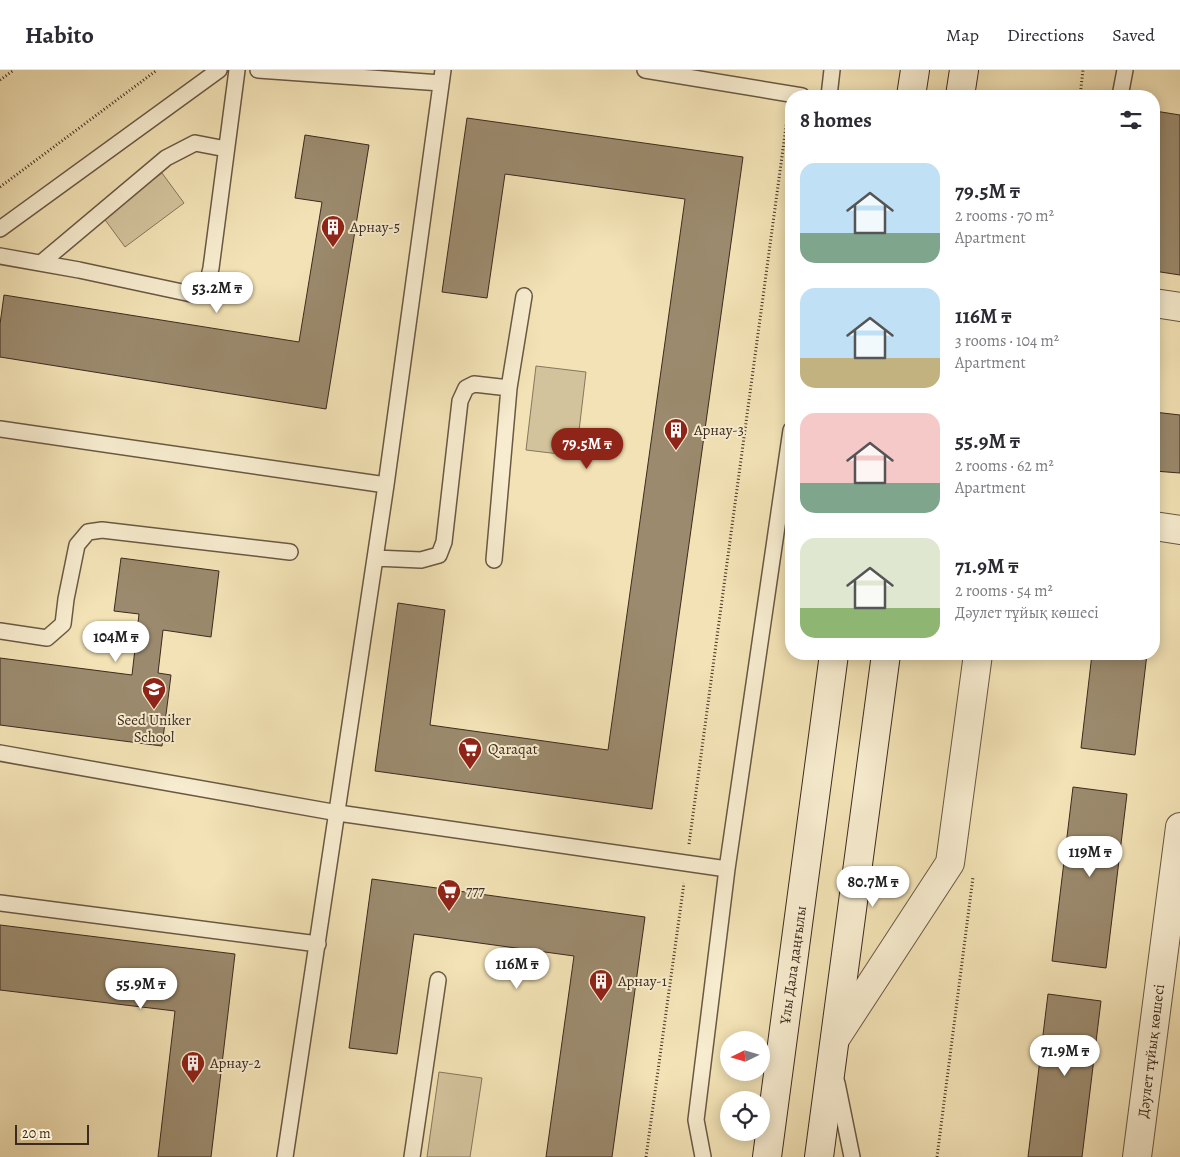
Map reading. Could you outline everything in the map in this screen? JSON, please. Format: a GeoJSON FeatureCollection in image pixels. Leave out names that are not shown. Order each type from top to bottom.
{"type":"FeatureCollection","features":[{"type":"Feature","properties":{"kind":"main road"},"geometry":{"type":"LineString","coordinates":[[911,90],[915,70]]}},
{"type":"Feature","properties":{"kind":"main road"},"geometry":{"type":"LineString","coordinates":[[961,90],[964,70]]}},
{"type":"Feature","properties":{"kind":"main road"},"geometry":{"type":"LineString","coordinates":[[1160,304],[1180,307]]}},
{"type":"Feature","properties":{"kind":"main road"},"geometry":{"type":"LineString","coordinates":[[1160,527],[1180,530]]}},
{"type":"Feature","properties":{"kind":"main road","name":"Ұлы Дала даңғылы"},"geometry":{"type":"LineString","coordinates":[[767,1157],[833,660]]}},
{"type":"Feature","properties":{"kind":"main road"},"geometry":{"type":"LineString","coordinates":[[819,1157],[885,660]]}},
{"type":"Feature","properties":{"kind":"main road"},"geometry":{"type":"LineString","coordinates":[[833,1049],[950,863],[977,660]]}},
{"type":"Feature","properties":{"kind":"main road","name":"Дәулет тұйық көшесі"},"geometry":{"type":"LineString","coordinates":[[1137,1157],[1180,827]]}},
{"type":"Feature","properties":{"kind":"lane"},"geometry":{"type":"LineString","coordinates":[[0,229],[220,70]]}},
{"type":"Feature","properties":{"kind":"lane"},"geometry":{"type":"LineString","coordinates":[[0,256],[79,270],[196,295],[206,289],[238,70]]}},
{"type":"Feature","properties":{"kind":"lane"},"geometry":{"type":"LineString","coordinates":[[258,70],[442,76],[386,485],[286,1157]]}},
{"type":"Feature","properties":{"kind":"lane"},"geometry":{"type":"LineString","coordinates":[[645,70],[785,93]]}},
{"type":"Feature","properties":{"kind":"lane"},"geometry":{"type":"LineString","coordinates":[[830,90],[832,70]]}},
{"type":"Feature","properties":{"kind":"lane"},"geometry":{"type":"LineString","coordinates":[[1121,90],[1125,70]]}},
{"type":"Feature","properties":{"kind":"lane"},"geometry":{"type":"LineString","coordinates":[[40,263],[166,158],[195,143],[226,149]]}},
{"type":"Feature","properties":{"kind":"lane"},"geometry":{"type":"LineString","coordinates":[[494,560],[509,388],[524,296]]}},
{"type":"Feature","properties":{"kind":"lane"},"geometry":{"type":"LineString","coordinates":[[375,558],[421,560],[439,555],[444,542],[460,401],[466,388],[474,384],[509,388]]}},
{"type":"Feature","properties":{"kind":"lane"},"geometry":{"type":"LineString","coordinates":[[0,429],[386,485]]}},
{"type":"Feature","properties":{"kind":"lane"},"geometry":{"type":"LineString","coordinates":[[703,1157],[696,1120],[727,869],[785,471]]}},
{"type":"Feature","properties":{"kind":"lane"},"geometry":{"type":"LineString","coordinates":[[0,631],[47,638],[63,624],[77,545],[88,532],[102,530],[290,552]]}},
{"type":"Feature","properties":{"kind":"lane"},"geometry":{"type":"LineString","coordinates":[[0,753],[338,813],[727,869]]}},
{"type":"Feature","properties":{"kind":"lane"},"geometry":{"type":"LineString","coordinates":[[0,903],[318,944]]}},
{"type":"Feature","properties":{"kind":"lane"},"geometry":{"type":"LineString","coordinates":[[412,1157],[438,980]]}},
{"type":"Feature","properties":{"kind":"lane"},"geometry":{"type":"LineString","coordinates":[[833,1049],[852,1157]]}},
{"type":"Feature","properties":{"kind":"path"},"geometry":{"type":"LineString","coordinates":[[0,80],[14,70]]}},
{"type":"Feature","properties":{"kind":"path"},"geometry":{"type":"LineString","coordinates":[[0,187],[157,70]]}},
{"type":"Feature","properties":{"kind":"path"},"geometry":{"type":"LineString","coordinates":[[1081,90],[1083,70]]}},
{"type":"Feature","properties":{"kind":"path"},"geometry":{"type":"LineString","coordinates":[[646,1157],[785,172]]}},
{"type":"Feature","properties":{"kind":"path"},"geometry":{"type":"LineString","coordinates":[[937,1157],[974,871]]}},
{"type":"Feature","properties":{"kind":"shaded area"},"geometry":{"type":"Polygon","coordinates":[[[162,173],[184,203],[125,247],[103,217],[162,173]]]}},
{"type":"Feature","properties":{"kind":"shaded area"},"geometry":{"type":"Polygon","coordinates":[[[536,366],[586,372],[576,456],[526,450],[536,366]]]}},
{"type":"Feature","properties":{"kind":"shaded area"},"geometry":{"type":"Polygon","coordinates":[[[439,1072],[482,1078],[470,1157],[427,1157],[439,1072]]]}},
{"type":"Feature","properties":{"kind":"building"},"geometry":{"type":"Polygon","coordinates":[[[1160,112],[1180,115],[1180,275],[1160,272],[1160,112]]]}},
{"type":"Feature","properties":{"kind":"building","name":"Арнау-3"},"geometry":{"type":"Polygon","coordinates":[[[467,118],[743,157],[652,809],[375,771],[398,603],[445,610],[430,725],[608,750],[685,199],[505,174],[487,298],[442,292],[467,118]]]}},
{"type":"Feature","properties":{"kind":"building","name":"Арнау-5"},"geometry":{"type":"Polygon","coordinates":[[[305,135],[369,145],[326,409],[0,357],[0,324],[4,295],[299,342],[322,202],[295,198],[305,135]]]}},
{"type":"Feature","properties":{"kind":"building"},"geometry":{"type":"Polygon","coordinates":[[[1160,413],[1180,415],[1180,473],[1160,471],[1160,413]]]}},
{"type":"Feature","properties":{"kind":"building"},"geometry":{"type":"Polygon","coordinates":[[[121,558],[219,571],[211,637],[163,630],[158,673],[171,675],[162,746],[0,725],[0,658],[132,675],[139,614],[114,611],[121,558]]]}},
{"type":"Feature","properties":{"kind":"building"},"geometry":{"type":"Polygon","coordinates":[[[1091,660],[1146,660],[1135,755],[1081,748],[1091,660]]]}},
{"type":"Feature","properties":{"kind":"building"},"geometry":{"type":"Polygon","coordinates":[[[1073,787],[1127,794],[1106,968],[1052,961],[1073,787]]]}},
{"type":"Feature","properties":{"kind":"building","name":"Арнау-1"},"geometry":{"type":"Polygon","coordinates":[[[372,879],[645,917],[612,1157],[546,1157],[574,956],[414,934],[397,1054],[349,1048],[372,879]]]}},
{"type":"Feature","properties":{"kind":"building","name":"Арнау-2"},"geometry":{"type":"Polygon","coordinates":[[[0,925],[235,954],[211,1157],[158,1157],[175,1011],[0,990],[0,925]]]}},
{"type":"Feature","properties":{"kind":"building"},"geometry":{"type":"Polygon","coordinates":[[[1048,994],[1101,1001],[1082,1157],[1028,1157],[1048,994]]]}},
{"type":"Feature","properties":{"kind":"place","name":"Арнау-5"},"geometry":{"type":"Point","coordinates":[333,248]}},
{"type":"Feature","properties":{"kind":"place","name":"Арнау-3"},"geometry":{"type":"Point","coordinates":[676,451]}},
{"type":"Feature","properties":{"kind":"place","name":"Seed Uniker School"},"geometry":{"type":"Point","coordinates":[154,710]}},
{"type":"Feature","properties":{"kind":"place","name":"Qaraqat"},"geometry":{"type":"Point","coordinates":[470,770]}},
{"type":"Feature","properties":{"kind":"place","name":"777"},"geometry":{"type":"Point","coordinates":[449,912]}},
{"type":"Feature","properties":{"kind":"place","name":"Арнау-1"},"geometry":{"type":"Point","coordinates":[601,1002]}},
{"type":"Feature","properties":{"kind":"place","name":"Арнау-2"},"geometry":{"type":"Point","coordinates":[193,1084]}}]}
